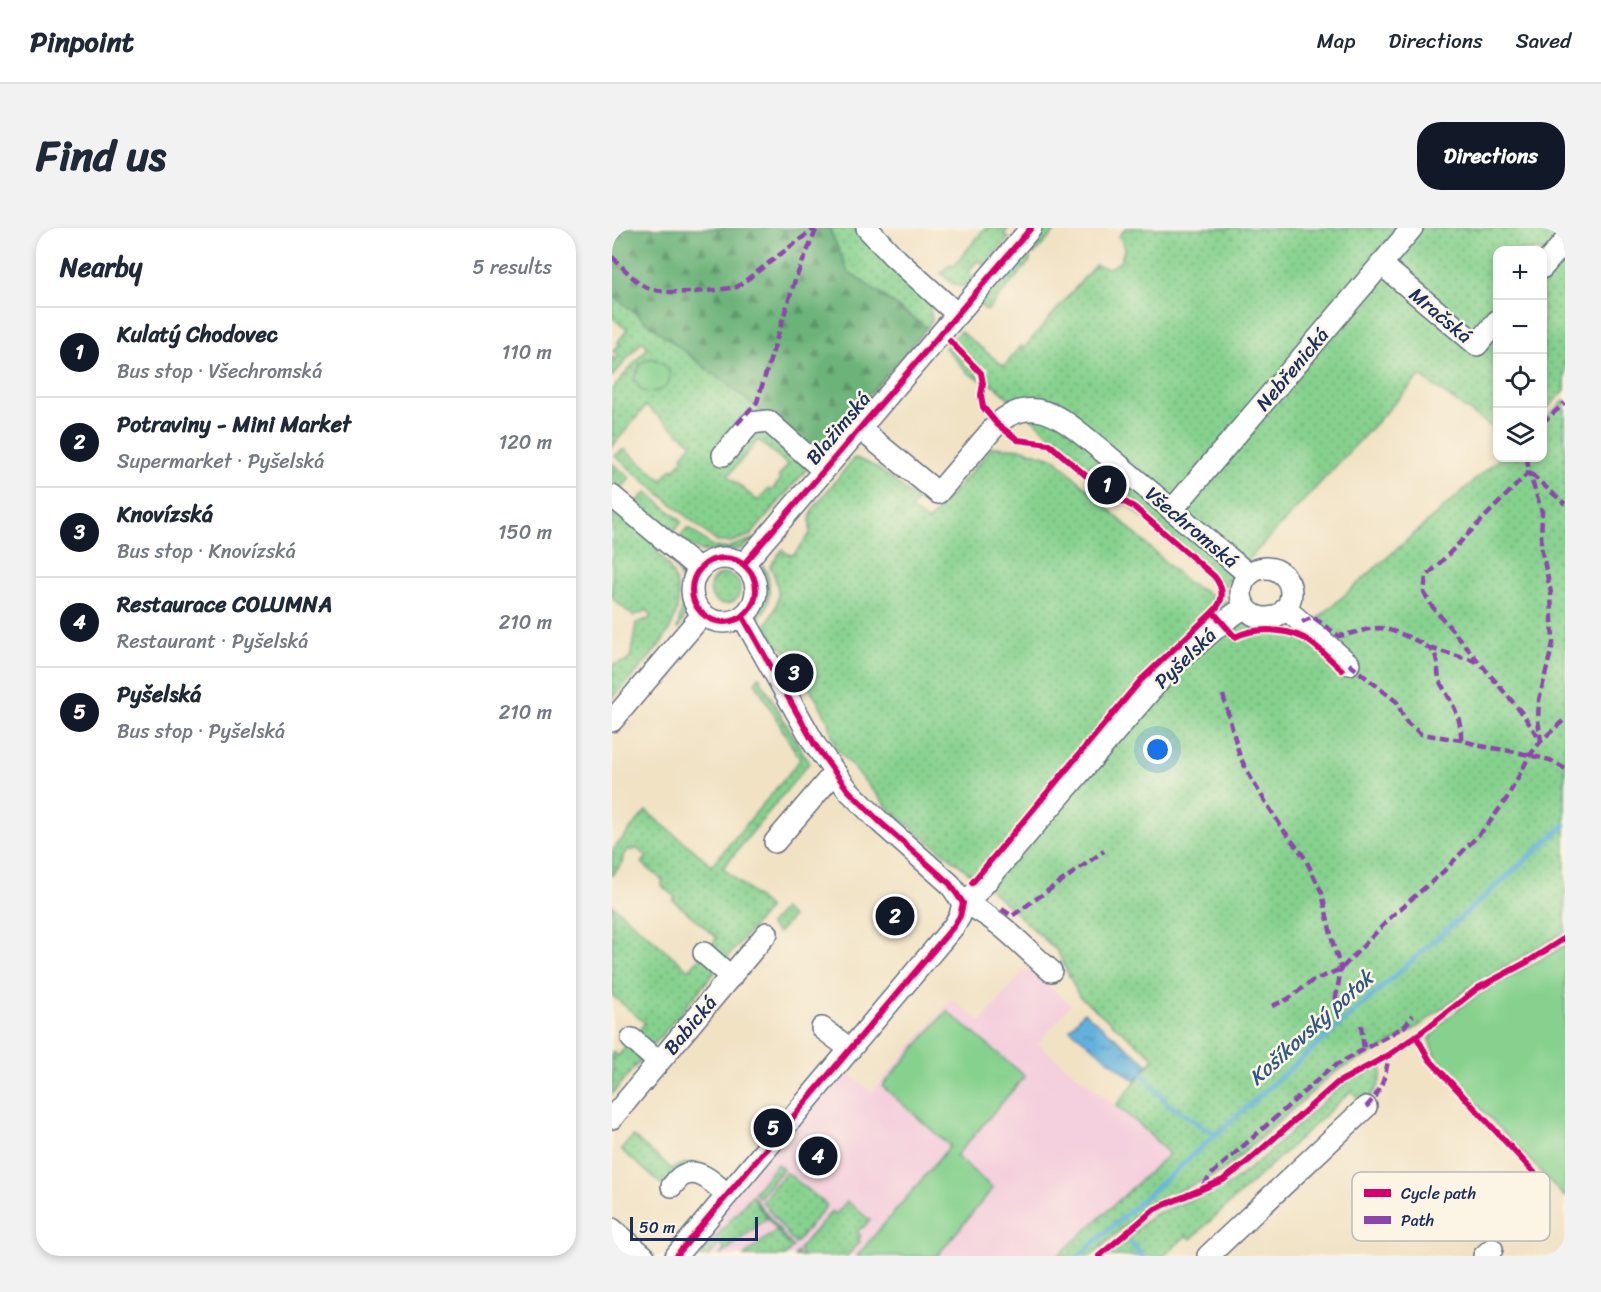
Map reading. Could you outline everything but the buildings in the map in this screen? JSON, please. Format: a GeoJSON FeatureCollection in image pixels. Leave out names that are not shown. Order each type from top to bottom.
{"type":"FeatureCollection","features":[{"type":"Feature","properties":{"kind":"street"},"geometry":{"type":"LineString","coordinates":[[867,228],[893,256],[957,314]]}},
{"type":"Feature","properties":{"kind":"street","name":"Blažimská"},"geometry":{"type":"LineString","coordinates":[[744,564],[1031,228]]}},
{"type":"Feature","properties":{"kind":"street","name":"Nebřenická"},"geometry":{"type":"LineString","coordinates":[[1172,510],[1412,228]]}},
{"type":"Feature","properties":{"kind":"street"},"geometry":{"type":"LineString","coordinates":[[1547,262],[1565,241]]}},
{"type":"Feature","properties":{"kind":"street","name":"Mračská"},"geometry":{"type":"LineString","coordinates":[[1381,264],[1477,345],[1493,326]]}},
{"type":"Feature","properties":{"kind":"street","name":"Všechromská"},"geometry":{"type":"LineString","coordinates":[[859,428],[938,493],[1006,415],[1021,409],[1035,409],[1051,414],[1077,431],[1248,574]]}},
{"type":"Feature","properties":{"kind":"street"},"geometry":{"type":"LineString","coordinates":[[723,455],[751,423],[768,421],[823,470]]}},
{"type":"Feature","properties":{"kind":"street"},"geometry":{"type":"LineString","coordinates":[[612,496],[699,569]]}},
{"type":"Feature","properties":{"kind":"street"},"geometry":{"type":"LineString","coordinates":[[715,558],[735,559],[744,564],[753,576],[756,591],[753,605],[742,616],[725,622],[716,622],[702,615],[695,605],[691,586],[699,569],[715,558]]}},
{"type":"Feature","properties":{"kind":"street","name":"Všechromská"},"geometry":{"type":"LineString","coordinates":[[1245,607],[1240,594],[1248,574],[1268,567],[1281,572],[1289,582],[1291,589],[1286,609]]}},
{"type":"Feature","properties":{"kind":"street"},"geometry":{"type":"LineString","coordinates":[[1245,607],[1255,616],[1268,618],[1286,609],[1349,664]]}},
{"type":"Feature","properties":{"kind":"street","name":"Pyšelská"},"geometry":{"type":"LineString","coordinates":[[676,1256],[954,926],[960,916],[963,903],[979,890],[1171,667],[1223,622],[1245,607]]}},
{"type":"Feature","properties":{"kind":"street"},"geometry":{"type":"LineString","coordinates":[[615,712],[702,615]]}},
{"type":"Feature","properties":{"kind":"street"},"geometry":{"type":"LineString","coordinates":[[742,616],[804,726],[848,790],[880,822],[950,884],[963,903],[977,908],[993,920],[1051,971]]}},
{"type":"Feature","properties":{"kind":"street"},"geometry":{"type":"LineString","coordinates":[[775,842],[835,772]]}},
{"type":"Feature","properties":{"kind":"street","name":"Babická"},"geometry":{"type":"LineString","coordinates":[[612,1118],[768,933]]}},
{"type":"Feature","properties":{"kind":"street"},"geometry":{"type":"LineString","coordinates":[[704,953],[731,977]]}},
{"type":"Feature","properties":{"kind":"street"},"geometry":{"type":"LineString","coordinates":[[822,1028],[850,1049]]}},
{"type":"Feature","properties":{"kind":"street"},"geometry":{"type":"LineString","coordinates":[[632,1039],[658,1062]]}},
{"type":"Feature","properties":{"kind":"street"},"geometry":{"type":"LineString","coordinates":[[1208,1256],[1366,1107]]}},
{"type":"Feature","properties":{"kind":"street"},"geometry":{"type":"LineString","coordinates":[[672,1186],[682,1176],[696,1173],[708,1179],[727,1195]]}},
{"type":"Feature","properties":{"kind":"street"},"geometry":{"type":"LineString","coordinates":[[612,1229],[644,1256]]}},
{"type":"Feature","properties":{"kind":"shaded area"},"geometry":{"type":"Polygon","coordinates":[[[1026,968],[1071,1004],[1038,1044],[1140,1125],[1169,1154],[1058,1256],[666,1256],[832,1061],[872,1092],[952,999],[981,1022],[1026,968]]]}},
{"type":"Feature","properties":{"kind":"green space"},"geometry":{"type":"Polygon","coordinates":[[[612,228],[829,228],[848,271],[927,328],[815,458],[761,411],[612,295],[612,228]]]}},
{"type":"Feature","properties":{"kind":"green space"},"geometry":{"type":"Polygon","coordinates":[[[829,228],[855,228],[864,240],[933,304],[930,308],[932,320],[927,328],[848,271],[829,228]]]}},
{"type":"Feature","properties":{"kind":"green space"},"geometry":{"type":"Polygon","coordinates":[[[985,228],[1009,228],[1004,234],[1009,238],[985,266],[978,260],[968,272],[975,279],[970,284],[962,287],[950,282],[941,273],[950,264],[953,267],[985,228]]]}},
{"type":"Feature","properties":{"kind":"green space"},"geometry":{"type":"Polygon","coordinates":[[[1041,228],[1058,228],[1034,254],[1031,252],[1037,245],[1031,239],[1041,228]]]}},
{"type":"Feature","properties":{"kind":"green space"},"geometry":{"type":"Polygon","coordinates":[[[1126,228],[1565,228],[1565,390],[1547,409],[1547,246],[1493,246],[1493,428],[1420,376],[1222,588],[995,386],[969,374],[945,348],[960,331],[1004,366],[1021,346],[1024,348],[1095,265],[1109,268],[1120,262],[1125,248],[1119,236],[1126,228]]]}},
{"type":"Feature","properties":{"kind":"green space"},"geometry":{"type":"Polygon","coordinates":[[[1021,250],[1030,257],[1030,261],[987,311],[977,303],[1021,250]]]}},
{"type":"Feature","properties":{"kind":"green space"},"geometry":{"type":"Polygon","coordinates":[[[612,295],[761,411],[756,427],[766,425],[810,465],[751,535],[731,542],[717,542],[615,456],[624,449],[662,480],[684,458],[682,456],[692,444],[646,406],[612,447],[612,389],[648,347],[642,341],[612,377],[612,357],[615,359],[618,355],[613,351],[620,344],[618,342],[627,330],[612,317],[612,295]],[[758,440],[728,476],[758,501],[781,479],[778,477],[788,465],[758,440]]]}},
{"type":"Feature","properties":{"kind":"green space"},"geometry":{"type":"Polygon","coordinates":[[[651,358],[667,368],[670,374],[669,380],[661,390],[642,391],[634,379],[641,363],[651,358]]]}},
{"type":"Feature","properties":{"kind":"green space"},"geometry":{"type":"Polygon","coordinates":[[[1565,400],[1565,932],[1476,983],[1419,1026],[1382,1049],[1330,1076],[1222,1172],[1151,1203],[1091,1256],[1058,1256],[1169,1154],[1140,1125],[1116,1106],[1154,1058],[1079,996],[1057,951],[992,891],[892,812],[836,748],[827,718],[791,655],[777,644],[765,626],[774,611],[778,597],[777,582],[770,566],[782,550],[790,555],[794,554],[810,534],[813,509],[854,458],[880,470],[917,501],[911,509],[928,522],[992,447],[1023,449],[1055,459],[1189,584],[1297,637],[1495,462],[1547,462],[1547,416],[1565,400]]]}},
{"type":"Feature","properties":{"kind":"green space"},"geometry":{"type":"Polygon","coordinates":[[[612,463],[629,477],[621,489],[612,481],[612,463]]]}},
{"type":"Feature","properties":{"kind":"green space"},"geometry":{"type":"Polygon","coordinates":[[[647,492],[680,520],[681,523],[673,532],[637,502],[647,492]]]}},
{"type":"Feature","properties":{"kind":"green space"},"geometry":{"type":"Polygon","coordinates":[[[612,506],[660,548],[657,552],[672,573],[678,593],[677,612],[669,630],[643,665],[612,699],[612,665],[627,661],[631,655],[636,623],[651,618],[648,610],[633,616],[612,598],[612,506]]]}},
{"type":"Feature","properties":{"kind":"green space"},"geometry":{"type":"Polygon","coordinates":[[[686,529],[690,529],[713,547],[727,548],[756,538],[737,550],[703,551],[679,537],[686,529]]]}},
{"type":"Feature","properties":{"kind":"green space"},"geometry":{"type":"Polygon","coordinates":[[[667,554],[680,568],[685,588],[686,614],[677,630],[683,600],[682,583],[667,554]]]}},
{"type":"Feature","properties":{"kind":"green space"},"geometry":{"type":"Polygon","coordinates":[[[763,566],[768,578],[769,594],[765,609],[757,619],[761,601],[763,566]]]}},
{"type":"Feature","properties":{"kind":"green space"},"geometry":{"type":"Polygon","coordinates":[[[725,574],[736,578],[740,589],[736,600],[725,604],[714,600],[710,589],[714,578],[725,574]]]}},
{"type":"Feature","properties":{"kind":"green space"},"geometry":{"type":"Polygon","coordinates":[[[759,677],[809,763],[723,868],[768,909],[612,1094],[612,1052],[618,1056],[645,1023],[612,995],[612,905],[689,970],[717,938],[673,900],[675,897],[661,885],[663,881],[642,863],[647,857],[636,848],[632,851],[629,849],[622,858],[624,861],[612,876],[612,851],[646,811],[712,865],[800,760],[755,682],[759,677]]]}},
{"type":"Feature","properties":{"kind":"green space"},"geometry":{"type":"Polygon","coordinates":[[[783,909],[792,917],[778,933],[769,925],[783,909]]]}},
{"type":"Feature","properties":{"kind":"green space"},"geometry":{"type":"Polygon","coordinates":[[[1565,945],[1565,1197],[1550,1181],[1550,1172],[1541,1172],[1434,1055],[1429,1039],[1441,1024],[1471,999],[1565,945]]]}},
{"type":"Feature","properties":{"kind":"green space"},"geometry":{"type":"Polygon","coordinates":[[[947,1011],[1025,1076],[956,1156],[993,1188],[937,1256],[857,1256],[950,1146],[882,1086],[947,1011]]]}},
{"type":"Feature","properties":{"kind":"green space"},"geometry":{"type":"Polygon","coordinates":[[[1381,1063],[1382,1069],[1378,1085],[1364,1104],[1351,1091],[1191,1239],[1187,1235],[1164,1256],[1107,1256],[1153,1215],[1230,1184],[1264,1157],[1339,1087],[1351,1078],[1381,1063]]]}},
{"type":"Feature","properties":{"kind":"green space"},"geometry":{"type":"Polygon","coordinates":[[[633,1136],[672,1169],[682,1164],[698,1163],[664,1186],[621,1150],[633,1136]]]}},
{"type":"Feature","properties":{"kind":"green space"},"geometry":{"type":"Polygon","coordinates":[[[777,1164],[783,1169],[759,1198],[754,1192],[777,1164]]]}},
{"type":"Feature","properties":{"kind":"green space"},"geometry":{"type":"Polygon","coordinates":[[[786,1172],[827,1205],[795,1244],[762,1201],[786,1172]]]}},
{"type":"Feature","properties":{"kind":"green space"},"geometry":{"type":"Polygon","coordinates":[[[752,1195],[793,1247],[785,1256],[744,1256],[776,1230],[790,1247],[755,1202],[767,1218],[720,1256],[725,1248],[719,1244],[709,1256],[700,1256],[752,1195]]]}},
{"type":"Feature","properties":{"kind":"green space"},"geometry":{"type":"Polygon","coordinates":[[[847,1201],[870,1220],[857,1232],[861,1236],[858,1239],[860,1241],[847,1256],[800,1256],[802,1254],[799,1249],[832,1211],[836,1214],[847,1201]]]}},
{"type":"Feature","properties":{"kind":"water"},"geometry":{"type":"Polygon","coordinates":[[[1084,1012],[1148,1064],[1135,1081],[1070,1029],[1084,1012]]]}},
{"type":"Feature","properties":{"kind":"waterway","name":"Košíkovský potok"},"geometry":{"type":"LineString","coordinates":[[1079,1256],[1565,825]]}},
{"type":"Feature","properties":{"kind":"waterway"},"geometry":{"type":"LineString","coordinates":[[1142,1073],[1168,1104],[1215,1134]]}},
{"type":"Feature","properties":{"kind":"waterway"},"geometry":{"type":"LineString","coordinates":[[1131,1243],[1142,1256]]}},
{"type":"Feature","properties":{"kind":"marked path"},"geometry":{"type":"LineString","coordinates":[[612,257],[634,279],[648,288],[668,292],[727,289],[737,287],[815,228]]}},
{"type":"Feature","properties":{"kind":"marked path"},"geometry":{"type":"LineString","coordinates":[[737,424],[757,402],[795,280],[817,228]]}},
{"type":"Feature","properties":{"kind":"marked path"},"geometry":{"type":"LineString","coordinates":[[1547,419],[1565,403]]}},
{"type":"Feature","properties":{"kind":"marked path"},"geometry":{"type":"LineString","coordinates":[[1528,462],[1529,472]]}},
{"type":"Feature","properties":{"kind":"marked path"},"geometry":{"type":"LineString","coordinates":[[1529,472],[1542,512],[1541,547],[1551,593],[1553,643],[1539,700],[1538,720],[1541,741],[1522,713],[1431,605],[1424,592],[1426,577],[1529,472]]}},
{"type":"Feature","properties":{"kind":"marked path"},"geometry":{"type":"LineString","coordinates":[[1531,474],[1565,504]]}},
{"type":"Feature","properties":{"kind":"marked path"},"geometry":{"type":"LineString","coordinates":[[1302,622],[1313,617],[1339,636],[1370,629],[1385,629],[1409,637],[1430,649],[1436,657],[1441,684],[1458,717],[1461,740]]}},
{"type":"Feature","properties":{"kind":"marked path"},"geometry":{"type":"LineString","coordinates":[[1429,648],[1478,662]]}},
{"type":"Feature","properties":{"kind":"marked path"},"geometry":{"type":"LineString","coordinates":[[1349,664],[1397,702],[1405,721],[1421,734],[1461,740],[1550,760],[1565,769]]}},
{"type":"Feature","properties":{"kind":"marked path"},"geometry":{"type":"LineString","coordinates":[[1223,695],[1240,757],[1282,828],[1305,858],[1322,893],[1341,969],[1335,1002]]}},
{"type":"Feature","properties":{"kind":"marked path"},"geometry":{"type":"LineString","coordinates":[[1272,1006],[1288,999],[1312,981],[1341,969],[1392,916],[1444,871],[1487,826],[1507,798],[1530,755],[1541,741],[1565,719]]}},
{"type":"Feature","properties":{"kind":"marked path"},"geometry":{"type":"LineString","coordinates":[[1002,909],[1012,916],[1104,851]]}},
{"type":"Feature","properties":{"kind":"marked path"},"geometry":{"type":"LineString","coordinates":[[1203,1185],[1213,1173],[1331,1068],[1405,1026],[1413,1015]]}},
{"type":"Feature","properties":{"kind":"marked path"},"geometry":{"type":"LineString","coordinates":[[1361,1025],[1364,1049]]}},
{"type":"Feature","properties":{"kind":"marked path"},"geometry":{"type":"LineString","coordinates":[[1366,1107],[1382,1083],[1389,1055]]}},
{"type":"Feature","properties":{"kind":"cycle path"},"geometry":{"type":"LineString","coordinates":[[744,564],[1031,228]]}},
{"type":"Feature","properties":{"kind":"cycle path"},"geometry":{"type":"LineString","coordinates":[[950,341],[981,373],[983,407],[997,424],[1018,440],[1049,444],[1105,492],[1134,507],[1214,576],[1220,585],[1222,594],[1220,603],[1213,612],[1235,637],[1263,630],[1292,633],[1309,641],[1342,670]]}},
{"type":"Feature","properties":{"kind":"cycle path"},"geometry":{"type":"LineString","coordinates":[[718,558],[730,558],[747,567],[754,578],[756,590],[754,602],[747,613],[730,622],[718,622],[706,617],[697,608],[692,596],[692,584],[697,572],[706,563],[718,558]]}},
{"type":"Feature","properties":{"kind":"cycle path"},"geometry":{"type":"LineString","coordinates":[[972,883],[1141,680],[1213,612]]}},
{"type":"Feature","properties":{"kind":"cycle path"},"geometry":{"type":"LineString","coordinates":[[676,1256],[954,926],[960,916],[963,903],[950,884],[880,822],[848,790],[815,745],[743,617]]}},
{"type":"Feature","properties":{"kind":"cycle path"},"geometry":{"type":"LineString","coordinates":[[1099,1256],[1155,1209],[1223,1180],[1246,1163],[1337,1083],[1389,1055],[1478,988],[1529,961],[1565,938]]}},
{"type":"Feature","properties":{"kind":"cycle path"},"geometry":{"type":"LineString","coordinates":[[1416,1036],[1429,1059],[1534,1172]]}},
{"type":"Feature","properties":{"kind":"place","name":"Kulatý Chodovec"},"geometry":{"type":"Point","coordinates":[1107,485]}},
{"type":"Feature","properties":{"kind":"place","name":"Knovízská"},"geometry":{"type":"Point","coordinates":[794,673]}},
{"type":"Feature","properties":{"kind":"place","name":"Potraviny - Mini Market"},"geometry":{"type":"Point","coordinates":[895,916]}},
{"type":"Feature","properties":{"kind":"place","name":"Pyšelská"},"geometry":{"type":"Point","coordinates":[773,1128]}},
{"type":"Feature","properties":{"kind":"place","name":"Restaurace COLUMNA"},"geometry":{"type":"Point","coordinates":[818,1156]}}]}
